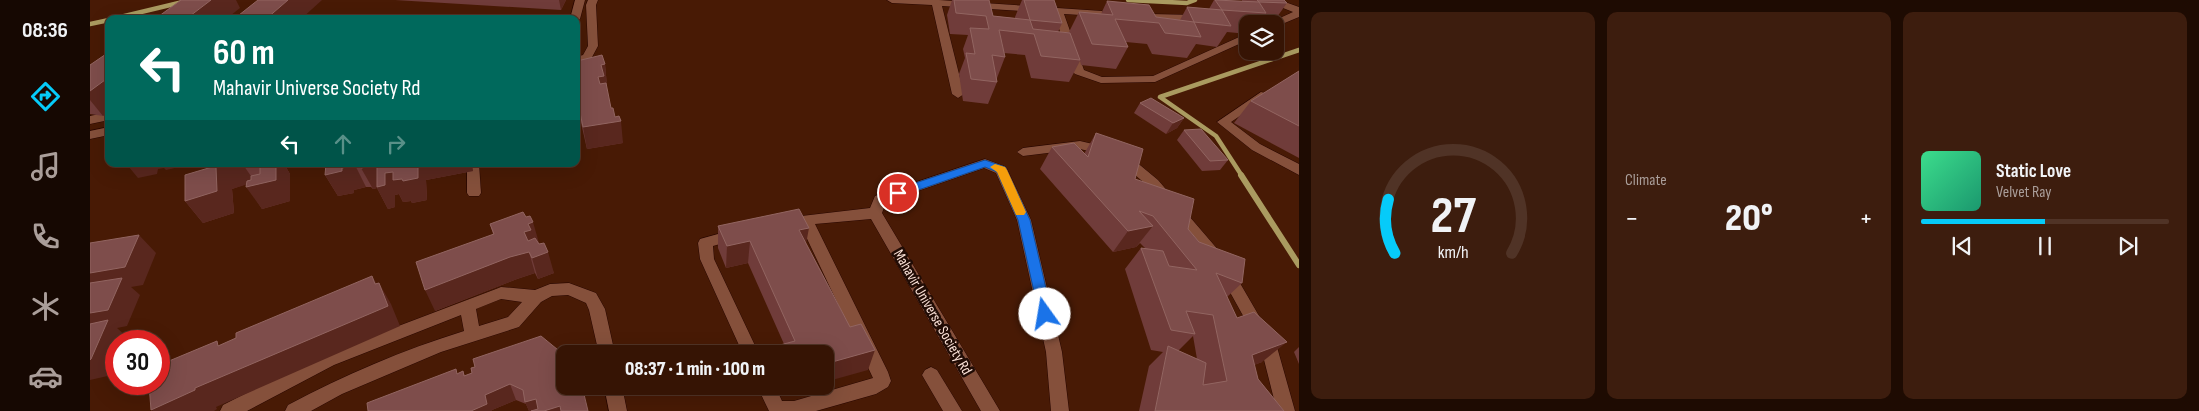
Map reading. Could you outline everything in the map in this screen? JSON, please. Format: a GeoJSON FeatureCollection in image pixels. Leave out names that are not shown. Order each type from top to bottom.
{"type":"FeatureCollection","features":[{"type":"Feature","properties":{"kind":"street"},"geometry":{"type":"LineString","coordinates":[[576,15],[580,0]]}},
{"type":"Feature","properties":{"kind":"street"},"geometry":{"type":"LineString","coordinates":[[580,59],[587,56],[593,46],[591,5],[593,0]]}},
{"type":"Feature","properties":{"kind":"street"},"geometry":{"type":"LineString","coordinates":[[892,0],[1112,14]]}},
{"type":"Feature","properties":{"kind":"street"},"geometry":{"type":"LineString","coordinates":[[1253,2],[1258,0],[1273,3],[1299,12]]}},
{"type":"Feature","properties":{"kind":"street"},"geometry":{"type":"LineString","coordinates":[[936,3],[958,94]]}},
{"type":"Feature","properties":{"kind":"street"},"geometry":{"type":"LineString","coordinates":[[1058,11],[1079,72],[1101,80],[1155,79],[1239,40]]}},
{"type":"Feature","properties":{"kind":"street"},"geometry":{"type":"LineString","coordinates":[[1284,20],[1299,12]]}},
{"type":"Feature","properties":{"kind":"street"},"geometry":{"type":"LineString","coordinates":[[1141,16],[1180,19],[1209,17]]}},
{"type":"Feature","properties":{"kind":"street"},"geometry":{"type":"LineString","coordinates":[[1268,92],[1223,122],[1256,147],[1299,170]]}},
{"type":"Feature","properties":{"kind":"street"},"geometry":{"type":"LineString","coordinates":[[90,120],[105,117]]}},
{"type":"Feature","properties":{"kind":"street"},"geometry":{"type":"LineString","coordinates":[[1023,152],[1080,145],[1118,154],[1153,183],[1221,264],[1269,347],[1286,411]]}},
{"type":"Feature","properties":{"kind":"street"},"geometry":{"type":"LineString","coordinates":[[781,223],[875,213],[880,198],[985,163],[1001,170],[1024,220],[1054,352],[1060,411]]}},
{"type":"Feature","properties":{"kind":"street"},"geometry":{"type":"LineString","coordinates":[[473,167],[474,193]]}},
{"type":"Feature","properties":{"kind":"street","name":"Mahavir Universe Society Rd"},"geometry":{"type":"LineString","coordinates":[[875,213],[991,411]]}},
{"type":"Feature","properties":{"kind":"street"},"geometry":{"type":"LineString","coordinates":[[770,395],[778,410],[794,409],[876,386],[882,381],[880,372],[806,221]]}},
{"type":"Feature","properties":{"kind":"street"},"geometry":{"type":"LineString","coordinates":[[746,231],[705,243],[707,258],[747,345]]}},
{"type":"Feature","properties":{"kind":"street"},"geometry":{"type":"LineString","coordinates":[[294,411],[336,388],[438,346],[513,322],[536,297],[550,290],[568,289],[590,298],[598,309],[605,345]]}},
{"type":"Feature","properties":{"kind":"street"},"geometry":{"type":"LineString","coordinates":[[229,411],[328,360],[501,293],[536,297]]}},
{"type":"Feature","properties":{"kind":"street"},"geometry":{"type":"LineString","coordinates":[[467,306],[473,334]]}},
{"type":"Feature","properties":{"kind":"street"},"geometry":{"type":"LineString","coordinates":[[931,375],[953,411]]}},
{"type":"Feature","properties":{"kind":"street"},"geometry":{"type":"LineString","coordinates":[[615,395],[618,411]]}},
{"type":"Feature","properties":{"kind":"building"},"geometry":{"type":"Polygon","coordinates":[[[181,0],[211,0],[191,15],[160,15],[181,0]]]}},
{"type":"Feature","properties":{"kind":"building"},"geometry":{"type":"Polygon","coordinates":[[[258,0],[288,0],[271,15],[239,15],[258,0]]]}},
{"type":"Feature","properties":{"kind":"building"},"geometry":{"type":"Polygon","coordinates":[[[954,0],[989,0],[993,16],[1030,20],[1033,29],[1070,33],[1080,60],[1041,56],[1034,34],[999,30],[1005,57],[992,55],[997,82],[971,79],[966,53],[975,54],[970,28],[989,29],[986,16],[956,13],[954,0]]]}},
{"type":"Feature","properties":{"kind":"building"},"geometry":{"type":"Polygon","coordinates":[[[1024,0],[1054,0],[1062,23],[1030,20],[1024,0]]]}},
{"type":"Feature","properties":{"kind":"building"},"geometry":{"type":"Polygon","coordinates":[[[1215,0],[1259,2],[1266,13],[1222,10],[1215,0]]]}},
{"type":"Feature","properties":{"kind":"building"},"geometry":{"type":"Polygon","coordinates":[[[1257,0],[1284,0],[1287,3],[1259,2],[1257,0]]]}},
{"type":"Feature","properties":{"kind":"building"},"geometry":{"type":"Polygon","coordinates":[[[1107,1],[1149,5],[1156,17],[1194,22],[1201,37],[1165,33],[1159,23],[1115,19],[1128,47],[1092,44],[1079,12],[1113,15],[1107,1]]]}},
{"type":"Feature","properties":{"kind":"building"},"geometry":{"type":"Polygon","coordinates":[[[1187,7],[1222,10],[1231,26],[1194,22],[1187,7]]]}},
{"type":"Feature","properties":{"kind":"building"},"geometry":{"type":"Polygon","coordinates":[[[105,55],[105,80],[90,91],[90,65],[105,55]]]}},
{"type":"Feature","properties":{"kind":"building"},"geometry":{"type":"Polygon","coordinates":[[[602,55],[605,64],[601,65],[604,76],[598,77],[600,84],[606,83],[611,108],[613,108],[615,117],[619,116],[621,121],[583,127],[580,113],[580,60],[602,55]]]}},
{"type":"Feature","properties":{"kind":"building"},"geometry":{"type":"Polygon","coordinates":[[[1299,71],[1299,126],[1251,101],[1299,71]]]}},
{"type":"Feature","properties":{"kind":"building"},"geometry":{"type":"Polygon","coordinates":[[[1151,98],[1184,118],[1173,123],[1140,103],[1151,98]]]}},
{"type":"Feature","properties":{"kind":"building"},"geometry":{"type":"Polygon","coordinates":[[[1201,129],[1228,160],[1210,161],[1184,130],[1201,129]]]}},
{"type":"Feature","properties":{"kind":"building"},"geometry":{"type":"Polygon","coordinates":[[[1096,133],[1143,149],[1135,179],[1194,199],[1188,229],[1199,242],[1245,259],[1242,283],[1216,273],[1237,318],[1254,312],[1287,342],[1252,355],[1258,379],[1284,411],[1155,411],[1168,346],[1206,363],[1203,385],[1227,381],[1213,315],[1186,311],[1195,334],[1171,330],[1141,248],[1163,251],[1169,266],[1197,270],[1153,216],[1139,211],[1153,226],[1128,231],[1052,147],[1074,143],[1088,157],[1096,133]]]}},
{"type":"Feature","properties":{"kind":"building"},"geometry":{"type":"Polygon","coordinates":[[[216,167],[217,191],[185,201],[185,175],[216,167]]]}},
{"type":"Feature","properties":{"kind":"building"},"geometry":{"type":"Polygon","coordinates":[[[260,167],[276,167],[276,180],[246,187],[247,181],[251,180],[251,176],[260,174],[260,167]]]}},
{"type":"Feature","properties":{"kind":"building"},"geometry":{"type":"Polygon","coordinates":[[[326,167],[346,167],[342,168],[342,171],[325,175],[326,167]]]}},
{"type":"Feature","properties":{"kind":"building"},"geometry":{"type":"Polygon","coordinates":[[[377,167],[418,167],[418,178],[403,181],[402,179],[393,180],[393,172],[385,173],[385,185],[377,187],[377,167]]]}},
{"type":"Feature","properties":{"kind":"building"},"geometry":{"type":"Polygon","coordinates":[[[799,209],[809,228],[799,230],[850,327],[861,324],[875,350],[834,361],[834,345],[780,345],[795,341],[750,241],[727,246],[718,226],[799,209]]]}},
{"type":"Feature","properties":{"kind":"building"},"geometry":{"type":"Polygon","coordinates":[[[523,212],[526,217],[530,216],[533,222],[528,224],[531,230],[524,232],[528,241],[535,238],[539,244],[544,243],[548,252],[532,258],[529,252],[510,257],[425,290],[416,262],[494,234],[490,224],[523,212]]]}},
{"type":"Feature","properties":{"kind":"building"},"geometry":{"type":"Polygon","coordinates":[[[139,235],[125,267],[90,273],[90,243],[139,235]]]}},
{"type":"Feature","properties":{"kind":"building"},"geometry":{"type":"Polygon","coordinates":[[[372,276],[375,284],[379,283],[388,306],[195,388],[195,390],[151,410],[150,395],[170,395],[170,361],[217,341],[218,346],[236,338],[236,333],[372,276]]]}},
{"type":"Feature","properties":{"kind":"building"},"geometry":{"type":"Polygon","coordinates":[[[122,278],[108,310],[90,313],[90,283],[122,278]]]}},
{"type":"Feature","properties":{"kind":"building"},"geometry":{"type":"Polygon","coordinates":[[[108,320],[91,359],[90,360],[90,324],[108,320]]]}},
{"type":"Feature","properties":{"kind":"building"},"geometry":{"type":"Polygon","coordinates":[[[541,336],[556,348],[556,395],[584,395],[588,411],[561,411],[560,406],[544,411],[531,411],[538,409],[536,399],[525,402],[523,390],[510,384],[485,395],[487,404],[471,411],[368,411],[367,403],[456,369],[457,374],[463,371],[464,376],[472,373],[471,368],[475,367],[473,359],[541,336]]]}},
{"type":"Feature","properties":{"kind":"waterway"},"geometry":{"type":"LineString","coordinates":[[129,15],[191,0]]}},
{"type":"Feature","properties":{"kind":"waterway"},"geometry":{"type":"LineString","coordinates":[[1128,0],[1187,3],[1195,0]]}},
{"type":"Feature","properties":{"kind":"waterway"},"geometry":{"type":"LineString","coordinates":[[90,24],[105,21]]}},
{"type":"Feature","properties":{"kind":"waterway"},"geometry":{"type":"LineString","coordinates":[[1242,176],[1216,136],[1160,97],[1299,50]]}},
{"type":"Feature","properties":{"kind":"waterway"},"geometry":{"type":"LineString","coordinates":[[1241,175],[1299,265]]}},
{"type":"Feature","properties":{"kind":"slow traffic"},"geometry":{"type":"LineString","coordinates":[[995,167],[1001,170],[1020,212]]}},
{"type":"Feature","properties":{"kind":"route"},"geometry":{"type":"LineString","coordinates":[[898,193],[985,163],[1001,170],[1024,220],[1045,314]]}}]}
